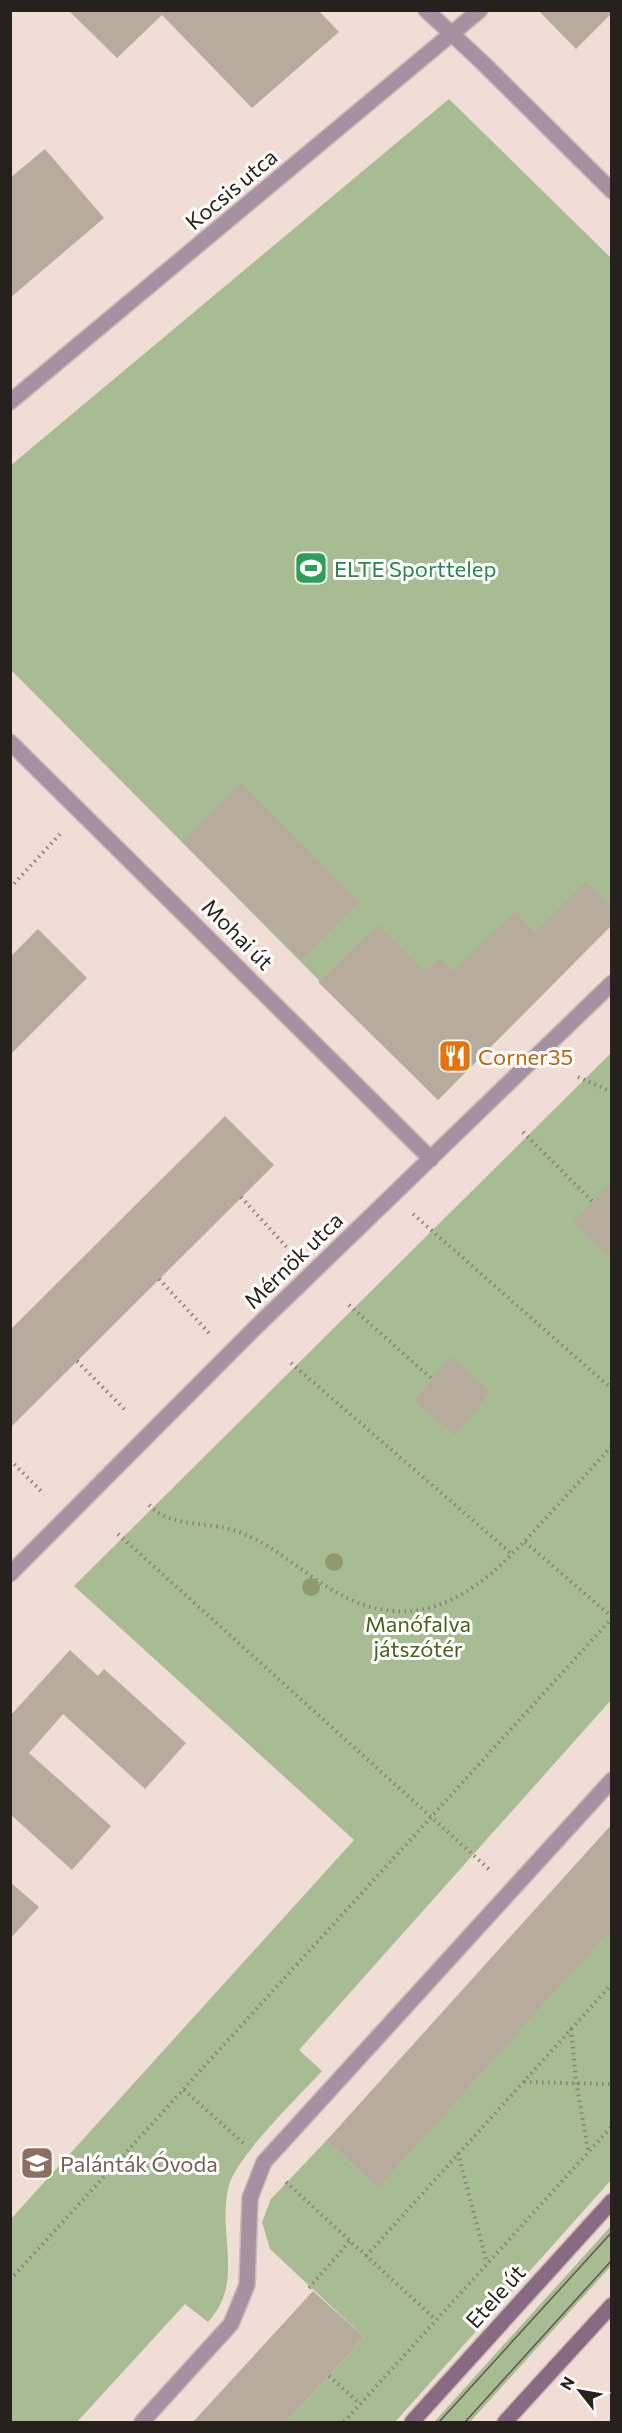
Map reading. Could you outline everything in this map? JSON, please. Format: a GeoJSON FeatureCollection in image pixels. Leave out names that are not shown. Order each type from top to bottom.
{"type":"FeatureCollection","features":[{"type":"Feature","properties":{"kind":"main road","name":"Etele út"},"geometry":{"type":"LineString","coordinates":[[412,2422],[612,2200]]}},
{"type":"Feature","properties":{"kind":"main road"},"geometry":{"type":"LineString","coordinates":[[505,2422],[612,2305]]}},
{"type":"Feature","properties":{"kind":"street"},"geometry":{"type":"LineString","coordinates":[[426,10],[451,36],[483,63],[612,192]]}},
{"type":"Feature","properties":{"kind":"street","name":"Kocsis utca"},"geometry":{"type":"LineString","coordinates":[[10,402],[480,10]]}},
{"type":"Feature","properties":{"kind":"street","name":"Mohai út"},"geometry":{"type":"LineString","coordinates":[[10,742],[431,1159]]}},
{"type":"Feature","properties":{"kind":"street","name":"Mérnök utca"},"geometry":{"type":"LineString","coordinates":[[10,1574],[253,1330],[612,983]]}},
{"type":"Feature","properties":{"kind":"street"},"geometry":{"type":"LineString","coordinates":[[142,2422],[231,2325],[247,2285],[250,2198],[264,2162],[612,1780]]}},
{"type":"Feature","properties":{"kind":"path"},"geometry":{"type":"LineString","coordinates":[[10,888],[81,812]]}},
{"type":"Feature","properties":{"kind":"path"},"geometry":{"type":"LineString","coordinates":[[578,1077],[612,1092]]}},
{"type":"Feature","properties":{"kind":"path"},"geometry":{"type":"LineString","coordinates":[[523,1132],[592,1201]]}},
{"type":"Feature","properties":{"kind":"path"},"geometry":{"type":"LineString","coordinates":[[241,1197],[291,1252]]}},
{"type":"Feature","properties":{"kind":"path"},"geometry":{"type":"LineString","coordinates":[[428,1227],[612,1389]]}},
{"type":"Feature","properties":{"kind":"path"},"geometry":{"type":"LineString","coordinates":[[159,1279],[208,1333]]}},
{"type":"Feature","properties":{"kind":"path"},"geometry":{"type":"LineString","coordinates":[[349,1305],[432,1379]]}},
{"type":"Feature","properties":{"kind":"path"},"geometry":{"type":"LineString","coordinates":[[77,1361],[127,1412]]}},
{"type":"Feature","properties":{"kind":"path"},"geometry":{"type":"LineString","coordinates":[[291,1363],[513,1555]]}},
{"type":"Feature","properties":{"kind":"path"},"geometry":{"type":"LineString","coordinates":[[149,1505],[160,1514],[181,1522],[227,1528],[259,1541],[338,1592],[364,1605],[402,1612],[459,1598],[489,1577],[513,1555],[612,1446]]}},
{"type":"Feature","properties":{"kind":"path"},"geometry":{"type":"LineString","coordinates":[[10,1460],[44,1494]]}},
{"type":"Feature","properties":{"kind":"path"},"geometry":{"type":"LineString","coordinates":[[118,1534],[512,1890]]}},
{"type":"Feature","properties":{"kind":"path"},"geometry":{"type":"LineString","coordinates":[[10,2280],[612,1618],[525,1542]]}},
{"type":"Feature","properties":{"kind":"path"},"geometry":{"type":"LineString","coordinates":[[366,2256],[612,1984]]}},
{"type":"Feature","properties":{"kind":"path"},"geometry":{"type":"LineString","coordinates":[[571,2029],[576,2082],[588,2151]]}},
{"type":"Feature","properties":{"kind":"path"},"geometry":{"type":"LineString","coordinates":[[523,2082],[612,2084]]}},
{"type":"Feature","properties":{"kind":"path"},"geometry":{"type":"LineString","coordinates":[[184,2090],[264,2162]]}},
{"type":"Feature","properties":{"kind":"path"},"geometry":{"type":"LineString","coordinates":[[344,2422],[612,2126]]}},
{"type":"Feature","properties":{"kind":"path"},"geometry":{"type":"LineString","coordinates":[[458,2153],[488,2264]]}},
{"type":"Feature","properties":{"kind":"path"},"geometry":{"type":"LineString","coordinates":[[293,2188],[436,2320]]}},
{"type":"Feature","properties":{"kind":"path"},"geometry":{"type":"LineString","coordinates":[[309,2288],[350,2241]]}},
{"type":"Feature","properties":{"kind":"path"},"geometry":{"type":"LineString","coordinates":[[329,2376],[360,2404]]}},
{"type":"Feature","properties":{"kind":"green space","name":"ELTE Sporttelep"},"geometry":{"type":"Polygon","coordinates":[[[449,99],[611,258],[611,925],[438,1100],[11,670],[10,466],[449,99]]]}},
{"type":"Feature","properties":{"kind":"green space","name":"Manófalva játszótér"},"geometry":{"type":"Polygon","coordinates":[[[611,1053],[611,1700],[299,2050],[322,2071],[270,2126],[234,2173],[226,2203],[228,2273],[219,2306],[208,2322],[185,2304],[77,2422],[11,2422],[10,2220],[354,1840],[74,1586],[611,1053]]]}},
{"type":"Feature","properties":{"kind":"green space"},"geometry":{"type":"Polygon","coordinates":[[[611,1928],[611,2180],[395,2422],[287,2422],[364,2337],[270,2249],[262,2222],[271,2199],[326,2141],[377,2187],[611,1928]]]}},
{"type":"Feature","properties":{"kind":"green space"},"geometry":{"type":"Polygon","coordinates":[[[611,2226],[611,2266],[470,2422],[434,2422],[611,2226]]]}},
{"type":"Feature","properties":{"kind":"building"},"geometry":{"type":"Polygon","coordinates":[[[68,10],[318,10],[339,32],[252,108],[162,15],[117,58],[68,10]]]}},
{"type":"Feature","properties":{"kind":"building"},"geometry":{"type":"Polygon","coordinates":[[[538,10],[612,10],[612,13],[576,49],[538,10]]]}},
{"type":"Feature","properties":{"kind":"building"},"geometry":{"type":"Polygon","coordinates":[[[45,149],[104,218],[10,298],[10,178],[45,149]]]}},
{"type":"Feature","properties":{"kind":"building"},"geometry":{"type":"Polygon","coordinates":[[[241,783],[359,902],[302,960],[182,842],[241,783]]]}},
{"type":"Feature","properties":{"kind":"building"},"geometry":{"type":"Polygon","coordinates":[[[586,881],[612,908],[612,925],[438,1100],[318,982],[378,925],[425,971],[439,958],[454,971],[515,911],[535,932],[586,881]]]}},
{"type":"Feature","properties":{"kind":"building"},"geometry":{"type":"Polygon","coordinates":[[[38,929],[87,978],[10,1055],[10,957],[38,929]]]}},
{"type":"Feature","properties":{"kind":"building"},"geometry":{"type":"Polygon","coordinates":[[[225,1116],[274,1165],[10,1428],[10,1330],[225,1116]]]}},
{"type":"Feature","properties":{"kind":"building"},"geometry":{"type":"Polygon","coordinates":[[[612,1181],[612,1258],[573,1222],[612,1181]]]}},
{"type":"Feature","properties":{"kind":"building"},"geometry":{"type":"Polygon","coordinates":[[[450,1357],[491,1392],[455,1435],[414,1401],[450,1357]]]}},
{"type":"Feature","properties":{"kind":"building"},"geometry":{"type":"Polygon","coordinates":[[[70,1650],[98,1676],[104,1669],[186,1743],[145,1789],[63,1714],[29,1753],[111,1826],[72,1870],[10,1814],[10,1716],[70,1650]]]}},
{"type":"Feature","properties":{"kind":"building"},"geometry":{"type":"Polygon","coordinates":[[[612,1824],[612,1928],[378,2188],[326,2141],[612,1824]]]}},
{"type":"Feature","properties":{"kind":"building"},"geometry":{"type":"Polygon","coordinates":[[[10,1882],[39,1907],[10,1939],[10,1882]]]}},
{"type":"Feature","properties":{"kind":"building"},"geometry":{"type":"Polygon","coordinates":[[[313,2291],[364,2337],[287,2422],[193,2422],[313,2291]]]}},
{"type":"Feature","properties":{"kind":"tram line"},"geometry":{"type":"LineString","coordinates":[[439,2422],[612,2232]]}},
{"type":"Feature","properties":{"kind":"tram line"},"geometry":{"type":"LineString","coordinates":[[465,2422],[612,2260]]}},
{"type":"Feature","properties":{"kind":"place","name":"ELTE Sporttelep"},"geometry":{"type":"Point","coordinates":[311,568]}},
{"type":"Feature","properties":{"kind":"place","name":"Corner35"},"geometry":{"type":"Point","coordinates":[455,1056]}},
{"type":"Feature","properties":{"kind":"place","name":"Palánták Óvoda"},"geometry":{"type":"Point","coordinates":[37,2163]}}]}
